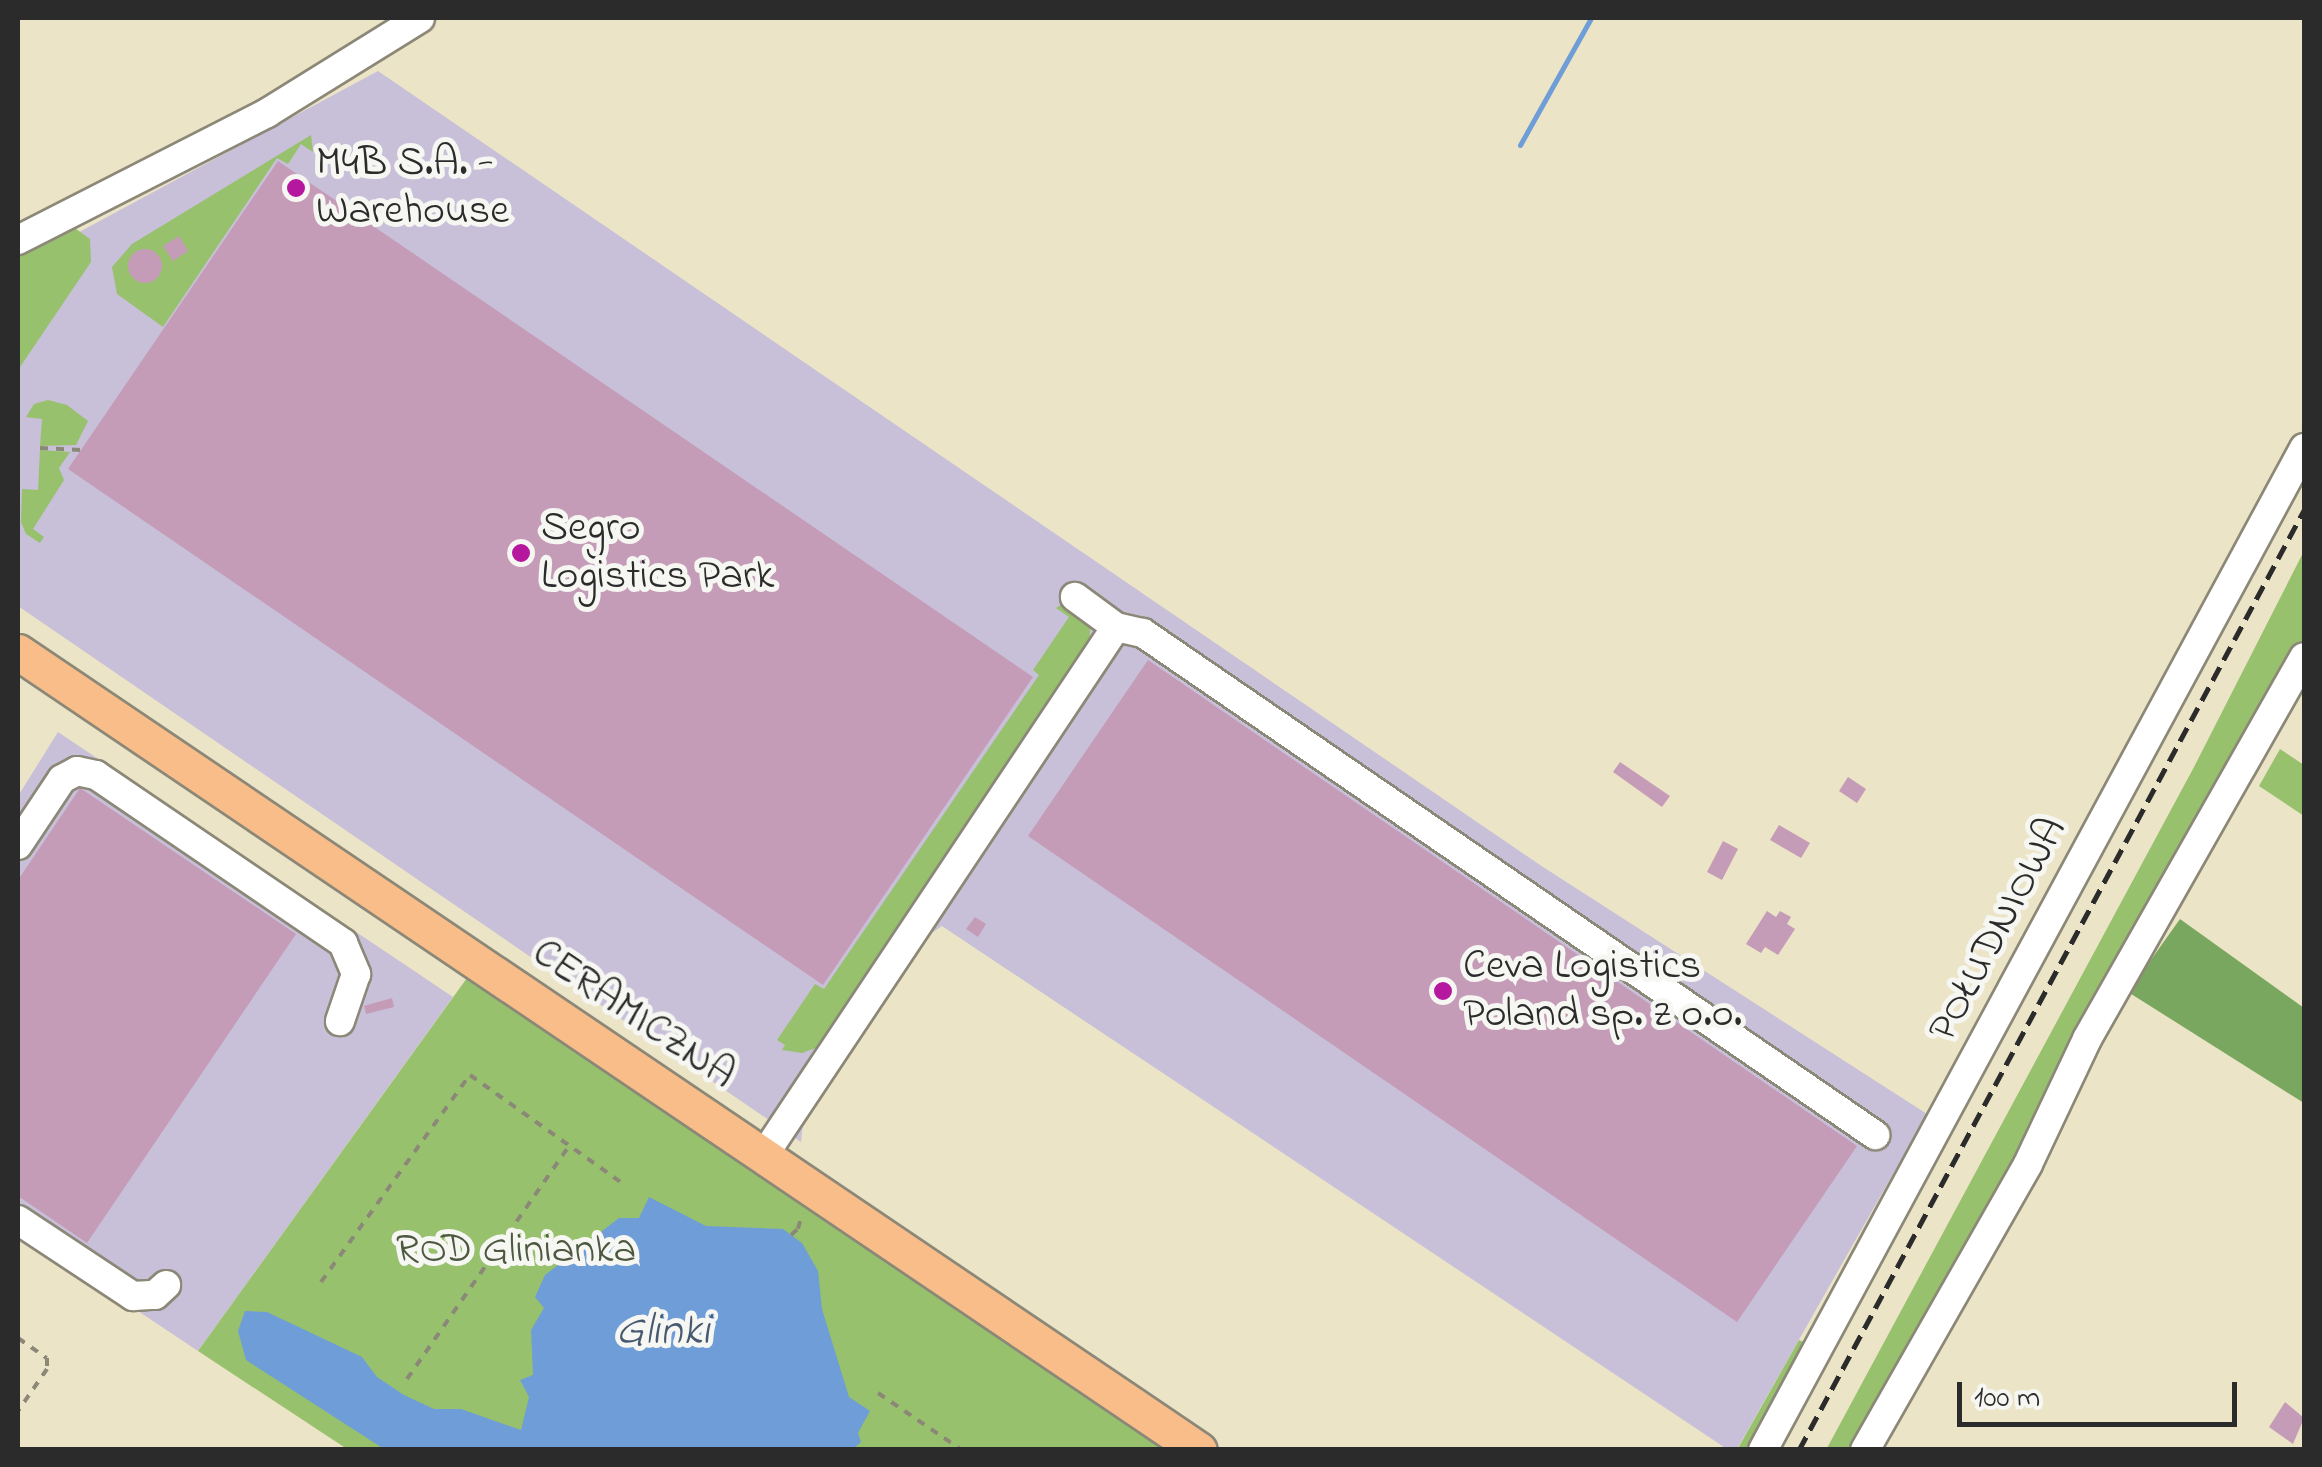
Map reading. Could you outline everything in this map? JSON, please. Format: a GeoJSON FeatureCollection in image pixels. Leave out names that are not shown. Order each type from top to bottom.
{"type":"FeatureCollection","features":[{"type":"Feature","properties":{"kind":"main road","name":"CERAMICZNA"},"geometry":{"type":"LineString","coordinates":[[18,652],[1198,1450]]}},
{"type":"Feature","properties":{"kind":"street"},"geometry":{"type":"LineString","coordinates":[[18,240],[267,113],[420,18]]}},
{"type":"Feature","properties":{"kind":"street","name":"POŁUDNIOWA"},"geometry":{"type":"LineString","coordinates":[[1763,1450],[2304,448]]}},
{"type":"Feature","properties":{"kind":"street"},"geometry":{"type":"LineString","coordinates":[[1075,597],[1116,627],[1143,632],[1875,1135]]}},
{"type":"Feature","properties":{"kind":"street"},"geometry":{"type":"LineString","coordinates":[[762,1158],[1116,627]]}},
{"type":"Feature","properties":{"kind":"street"},"geometry":{"type":"LineString","coordinates":[[1865,1450],[2028,1164],[2087,1038],[2304,657]]}},
{"type":"Feature","properties":{"kind":"street"},"geometry":{"type":"LineString","coordinates":[[18,844],[62,778],[77,771],[96,775],[342,943],[356,974],[340,1020]]}},
{"type":"Feature","properties":{"kind":"street"},"geometry":{"type":"LineString","coordinates":[[18,1220],[133,1296],[155,1294],[166,1285]]}},
{"type":"Feature","properties":{"kind":"path"},"geometry":{"type":"LineString","coordinates":[[40,448],[81,450]]}},
{"type":"Feature","properties":{"kind":"path"},"geometry":{"type":"LineString","coordinates":[[321,1282],[470,1074],[626,1186]]}},
{"type":"Feature","properties":{"kind":"path"},"geometry":{"type":"LineString","coordinates":[[407,1378],[569,1146]]}},
{"type":"Feature","properties":{"kind":"path"},"geometry":{"type":"LineString","coordinates":[[18,1338],[47,1358],[47,1369],[18,1410]]}},
{"type":"Feature","properties":{"kind":"path"},"geometry":{"type":"LineString","coordinates":[[878,1393],[962,1450]]}},
{"type":"Feature","properties":{"kind":"shaded area"},"geometry":{"type":"Polygon","coordinates":[[[378,71],[1540,865],[1927,1114],[1737,1449],[1727,1449],[942,926],[923,939],[803,1121],[801,1142],[18,606],[18,265],[378,71]]]}},
{"type":"Feature","properties":{"kind":"shaded area"},"geometry":{"type":"Polygon","coordinates":[[[58,732],[453,997],[198,1351],[18,1231],[18,796],[58,732]]]}},
{"type":"Feature","properties":{"kind":"green space"},"geometry":{"type":"Polygon","coordinates":[[[311,135],[313,152],[301,144],[288,164],[277,158],[163,327],[117,294],[112,267],[132,244],[311,135]]]}},
{"type":"Feature","properties":{"kind":"green space"},"geometry":{"type":"Polygon","coordinates":[[[68,223],[90,239],[91,262],[18,370],[18,248],[68,223]]]}},
{"type":"Feature","properties":{"kind":"green space"},"geometry":{"type":"Polygon","coordinates":[[[48,400],[67,405],[88,421],[76,445],[40,446],[42,419],[26,417],[34,404],[48,400]]]}},
{"type":"Feature","properties":{"kind":"green space"},"geometry":{"type":"Polygon","coordinates":[[[40,450],[70,452],[59,468],[64,480],[33,529],[44,537],[40,543],[26,534],[21,522],[22,489],[38,490],[40,450]]]}},
{"type":"Feature","properties":{"kind":"green space"},"geometry":{"type":"Polygon","coordinates":[[[2304,551],[2304,637],[2046,1097],[2014,1169],[1854,1449],[1826,1450],[2194,767],[2304,551]]]}},
{"type":"Feature","properties":{"kind":"green space"},"geometry":{"type":"Polygon","coordinates":[[[1064,603],[1090,625],[1090,647],[821,1046],[802,1053],[782,1050],[785,1045],[777,1040],[815,984],[824,989],[1039,675],[1033,670],[1069,617],[1056,608],[1064,603]]]}},
{"type":"Feature","properties":{"kind":"green space"},"geometry":{"type":"Polygon","coordinates":[[[2280,749],[2304,765],[2304,816],[2259,786],[2280,749]]]}},
{"type":"Feature","properties":{"kind":"green space"},"geometry":{"type":"Polygon","coordinates":[[[2180,919],[2304,1008],[2304,1103],[2128,992],[2180,919]]]}},
{"type":"Feature","properties":{"kind":"green space","name":"ROD Glinianka"},"geometry":{"type":"Polygon","coordinates":[[[467,978],[1166,1449],[347,1449],[198,1351],[467,978]]]}},
{"type":"Feature","properties":{"kind":"green space"},"geometry":{"type":"Polygon","coordinates":[[[1799,1340],[1808,1344],[1751,1449],[1737,1450],[1799,1340]]]}},
{"type":"Feature","properties":{"kind":"water","name":"Glinki"},"geometry":{"type":"Polygon","coordinates":[[[649,1197],[706,1226],[783,1229],[802,1243],[818,1271],[822,1309],[849,1397],[870,1411],[858,1433],[861,1442],[853,1449],[384,1449],[246,1360],[238,1331],[245,1311],[267,1312],[362,1357],[377,1377],[434,1409],[461,1409],[521,1430],[529,1397],[520,1380],[533,1375],[531,1330],[544,1308],[535,1297],[545,1275],[619,1218],[639,1218],[649,1197]]]}},
{"type":"Feature","properties":{"kind":"building","name":"Segro Logistics Park"},"geometry":{"type":"Polygon","coordinates":[[[278,161],[1033,677],[823,985],[68,469],[278,161]]]}},
{"type":"Feature","properties":{"kind":"building"},"geometry":{"type":"Polygon","coordinates":[[[179,236],[188,251],[173,261],[163,246],[179,236]]]}},
{"type":"Feature","properties":{"kind":"building"},"geometry":{"type":"Polygon","coordinates":[[[145,249],[157,254],[162,266],[157,278],[145,283],[133,278],[128,266],[133,254],[145,249]]]}},
{"type":"Feature","properties":{"kind":"building","name":"Ceva Logistics Poland sp. z o.o."},"geometry":{"type":"Polygon","coordinates":[[[1148,660],[1857,1146],[1737,1322],[1028,836],[1148,660]]]}},
{"type":"Feature","properties":{"kind":"building"},"geometry":{"type":"Polygon","coordinates":[[[1620,762],[1670,796],[1662,807],[1613,772],[1620,762]]]}},
{"type":"Feature","properties":{"kind":"building"},"geometry":{"type":"Polygon","coordinates":[[[1848,777],[1866,789],[1857,803],[1839,791],[1848,777]]]}},
{"type":"Feature","properties":{"kind":"building"},"geometry":{"type":"Polygon","coordinates":[[[80,788],[296,934],[87,1243],[18,1196],[18,880],[80,788]]]}},
{"type":"Feature","properties":{"kind":"building"},"geometry":{"type":"Polygon","coordinates":[[[1779,825],[1810,843],[1801,858],[1770,840],[1779,825]]]}},
{"type":"Feature","properties":{"kind":"building"},"geometry":{"type":"Polygon","coordinates":[[[1723,841],[1738,849],[1722,880],[1707,872],[1723,841]]]}},
{"type":"Feature","properties":{"kind":"building"},"geometry":{"type":"Polygon","coordinates":[[[1767,911],[1776,917],[1780,911],[1791,917],[1787,924],[1795,929],[1778,955],[1765,947],[1761,953],[1746,944],[1767,911]]]}},
{"type":"Feature","properties":{"kind":"building"},"geometry":{"type":"Polygon","coordinates":[[[975,917],[986,924],[978,937],[966,929],[975,917]]]}},
{"type":"Feature","properties":{"kind":"building"},"geometry":{"type":"Polygon","coordinates":[[[392,998],[394,1007],[366,1014],[364,1006],[392,998]]]}},
{"type":"Feature","properties":{"kind":"building"},"geometry":{"type":"Polygon","coordinates":[[[2285,1402],[2304,1418],[2293,1444],[2269,1427],[2285,1402]]]}},
{"type":"Feature","properties":{"kind":"waterway"},"geometry":{"type":"LineString","coordinates":[[1520,145],[1591,18]]}},
{"type":"Feature","properties":{"kind":"railway"},"geometry":{"type":"LineString","coordinates":[[1799,1450],[2304,510]]}},
{"type":"Feature","properties":{"kind":"place","name":"M4B S.A. - Warehouse"},"geometry":{"type":"Point","coordinates":[296,188]}},
{"type":"Feature","properties":{"kind":"place","name":"Segro Logistics Park"},"geometry":{"type":"Point","coordinates":[521,553]}},
{"type":"Feature","properties":{"kind":"place","name":"Ceva Logistics Poland sp. z o.o."},"geometry":{"type":"Point","coordinates":[1443,991]}}]}
